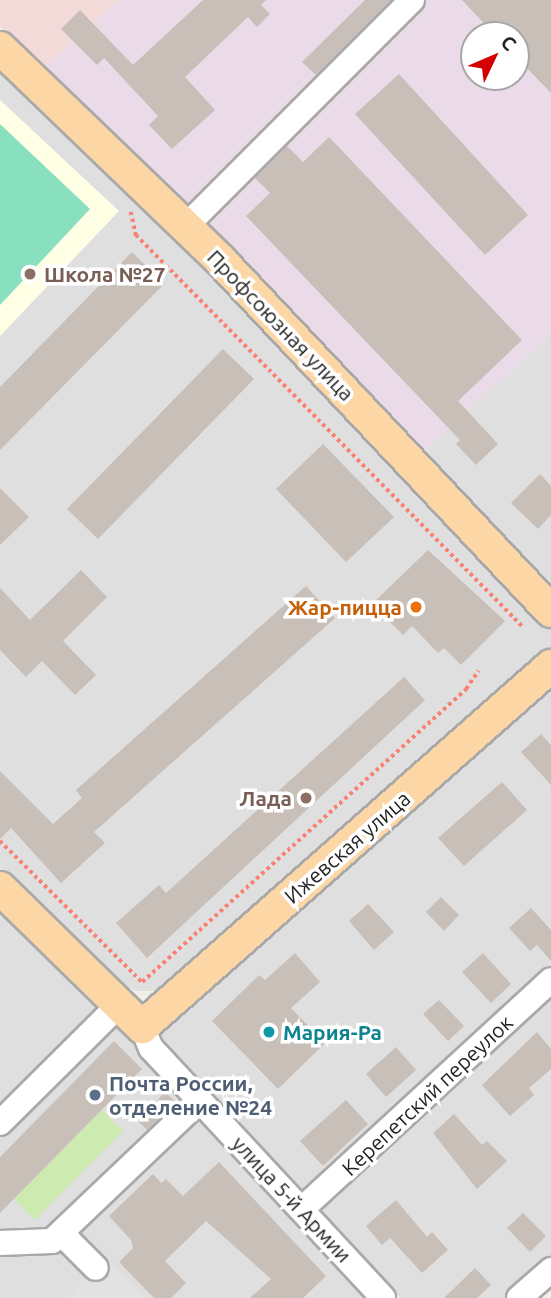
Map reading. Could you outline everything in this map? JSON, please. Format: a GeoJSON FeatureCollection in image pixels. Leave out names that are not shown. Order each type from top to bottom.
{"type":"FeatureCollection","features":[{"type":"Feature","properties":{"kind":"main road","name":"Профсоюзная улица"},"geometry":{"type":"LineString","coordinates":[[0,48],[186,227],[551,611]]}},
{"type":"Feature","properties":{"kind":"main road","name":"Ижевская улица"},"geometry":{"type":"LineString","coordinates":[[142,1027],[551,666]]}},
{"type":"Feature","properties":{"kind":"main road","name":"улица 5-й Армии"},"geometry":{"type":"LineString","coordinates":[[0,887],[142,1027]]}},
{"type":"Feature","properties":{"kind":"street"},"geometry":{"type":"LineString","coordinates":[[186,227],[412,0]]}},
{"type":"Feature","properties":{"kind":"street","name":"Керепетский переулок"},"geometry":{"type":"LineString","coordinates":[[302,1209],[551,980]]}},
{"type":"Feature","properties":{"kind":"street"},"geometry":{"type":"LineString","coordinates":[[0,1123],[119,1005]]}},
{"type":"Feature","properties":{"kind":"street","name":"улица 5-й Армии"},"geometry":{"type":"LineString","coordinates":[[142,1027],[151,1048],[383,1298]]}},
{"type":"Feature","properties":{"kind":"street"},"geometry":{"type":"LineString","coordinates":[[0,1243],[52,1241],[200,1100]]}},
{"type":"Feature","properties":{"kind":"street"},"geometry":{"type":"LineString","coordinates":[[61,1233],[96,1268]]}},
{"type":"Feature","properties":{"kind":"street"},"geometry":{"type":"LineString","coordinates":[[519,1298],[551,1270]]}},
{"type":"Feature","properties":{"kind":"path"},"geometry":{"type":"LineString","coordinates":[[128,204],[136,235],[524,628]]}},
{"type":"Feature","properties":{"kind":"path"},"geometry":{"type":"LineString","coordinates":[[0,841],[142,982],[466,689],[478,670]]}},
{"type":"Feature","properties":{"kind":"shaded area"},"geometry":{"type":"Polygon","coordinates":[[[0,0],[119,0],[43,69],[0,27],[0,0]]]}},
{"type":"Feature","properties":{"kind":"shaded area"},"geometry":{"type":"Polygon","coordinates":[[[119,0],[551,0],[551,333],[421,454],[43,69],[119,0]]]}},
{"type":"Feature","properties":{"kind":"shaded area"},"geometry":{"type":"Polygon","coordinates":[[[0,69],[214,270],[551,627],[551,649],[169,991],[136,991],[118,982],[0,869],[0,69]]]}},
{"type":"Feature","properties":{"kind":"shaded area","name":"Школа №27"},"geometry":{"type":"Polygon","coordinates":[[[0,100],[119,211],[0,336],[0,100]]]}},
{"type":"Feature","properties":{"kind":"shaded area"},"geometry":{"type":"Polygon","coordinates":[[[551,333],[551,596],[421,454],[551,333]]]}},
{"type":"Feature","properties":{"kind":"shaded area"},"geometry":{"type":"Polygon","coordinates":[[[551,680],[551,967],[304,1192],[155,1036],[551,680]]]}},
{"type":"Feature","properties":{"kind":"shaded area"},"geometry":{"type":"Polygon","coordinates":[[[0,903],[104,1010],[0,1114],[0,903]]]}},
{"type":"Feature","properties":{"kind":"shaded area"},"geometry":{"type":"Polygon","coordinates":[[[551,991],[551,1259],[508,1298],[400,1298],[317,1206],[551,991]]]}},
{"type":"Feature","properties":{"kind":"shaded area"},"geometry":{"type":"Polygon","coordinates":[[[112,1018],[363,1298],[0,1298],[0,1131],[112,1018]]]}},
{"type":"Feature","properties":{"kind":"shaded area"},"geometry":{"type":"Polygon","coordinates":[[[105,1259],[121,1274],[145,1298],[68,1298],[105,1259]]]}},
{"type":"Feature","properties":{"kind":"green space"},"geometry":{"type":"Polygon","coordinates":[[[0,124],[90,209],[0,305],[0,124]]]}},
{"type":"Feature","properties":{"kind":"green space"},"geometry":{"type":"Polygon","coordinates":[[[102,1110],[123,1131],[35,1220],[14,1199],[102,1110]]]}},
{"type":"Feature","properties":{"kind":"building"},"geometry":{"type":"Polygon","coordinates":[[[203,0],[266,0],[261,5],[270,14],[257,27],[248,17],[185,77],[215,110],[172,149],[149,125],[158,116],[104,58],[97,65],[61,29],[80,10],[133,65],[203,0]]]}},
{"type":"Feature","properties":{"kind":"building"},"geometry":{"type":"Polygon","coordinates":[[[365,0],[391,0],[316,75],[302,62],[365,0]]]}},
{"type":"Feature","properties":{"kind":"building"},"geometry":{"type":"Polygon","coordinates":[[[462,0],[551,0],[551,93],[530,71],[530,21],[482,21],[462,0]]]}},
{"type":"Feature","properties":{"kind":"building"},"geometry":{"type":"Polygon","coordinates":[[[399,74],[528,215],[485,255],[355,114],[399,74]]]}},
{"type":"Feature","properties":{"kind":"building"},"geometry":{"type":"Polygon","coordinates":[[[329,137],[522,340],[458,401],[498,444],[476,465],[456,444],[460,440],[246,216],[270,193],[255,178],[287,146],[303,162],[329,137]]]}},
{"type":"Feature","properties":{"kind":"building"},"geometry":{"type":"Polygon","coordinates":[[[132,252],[164,284],[0,450],[0,387],[132,252]]]}},
{"type":"Feature","properties":{"kind":"building"},"geometry":{"type":"Polygon","coordinates":[[[223,349],[254,379],[98,539],[67,509],[223,349]]]}},
{"type":"Feature","properties":{"kind":"building"},"geometry":{"type":"Polygon","coordinates":[[[323,444],[394,517],[346,562],[276,489],[323,444]]]}},
{"type":"Feature","properties":{"kind":"building"},"geometry":{"type":"Polygon","coordinates":[[[540,474],[551,486],[551,515],[538,529],[511,503],[540,474]]]}},
{"type":"Feature","properties":{"kind":"building"},"geometry":{"type":"Polygon","coordinates":[[[0,488],[29,517],[0,545],[0,488]]]}},
{"type":"Feature","properties":{"kind":"building"},"geometry":{"type":"Polygon","coordinates":[[[428,550],[505,621],[461,665],[444,648],[438,653],[412,626],[403,635],[372,604],[428,550]]]}},
{"type":"Feature","properties":{"kind":"building"},"geometry":{"type":"Polygon","coordinates":[[[81,570],[107,597],[63,641],[96,675],[75,695],[42,661],[26,677],[0,650],[0,588],[30,620],[81,570]]]}},
{"type":"Feature","properties":{"kind":"building"},"geometry":{"type":"Polygon","coordinates":[[[306,586],[335,618],[94,832],[105,843],[61,883],[11,828],[0,839],[0,771],[53,824],[82,798],[76,790],[306,586]]]}},
{"type":"Feature","properties":{"kind":"building"},"geometry":{"type":"Polygon","coordinates":[[[404,677],[425,700],[147,958],[116,923],[159,885],[166,893],[404,677]]]}},
{"type":"Feature","properties":{"kind":"building"},"geometry":{"type":"Polygon","coordinates":[[[541,734],[551,745],[551,785],[521,752],[541,734]]]}},
{"type":"Feature","properties":{"kind":"building"},"geometry":{"type":"Polygon","coordinates":[[[502,782],[527,810],[464,866],[438,838],[502,782]]]}},
{"type":"Feature","properties":{"kind":"building"},"geometry":{"type":"Polygon","coordinates":[[[441,897],[459,915],[444,931],[426,912],[441,897]]]}},
{"type":"Feature","properties":{"kind":"building"},"geometry":{"type":"Polygon","coordinates":[[[368,904],[394,932],[374,950],[349,921],[368,904]]]}},
{"type":"Feature","properties":{"kind":"building"},"geometry":{"type":"Polygon","coordinates":[[[531,908],[551,930],[551,961],[537,945],[530,951],[509,928],[531,908]]]}},
{"type":"Feature","properties":{"kind":"building","name":"Мария-Ра"},"geometry":{"type":"Polygon","coordinates":[[[295,953],[320,982],[291,1008],[325,1043],[278,1089],[212,1021],[259,975],[265,980],[295,953]]]}},
{"type":"Feature","properties":{"kind":"building"},"geometry":{"type":"Polygon","coordinates":[[[483,953],[511,984],[491,1003],[462,972],[483,953]]]}},
{"type":"Feature","properties":{"kind":"building"},"geometry":{"type":"Polygon","coordinates":[[[439,1000],[464,1026],[448,1041],[423,1014],[439,1000]]]}},
{"type":"Feature","properties":{"kind":"building"},"geometry":{"type":"Polygon","coordinates":[[[537,1032],[551,1049],[551,1069],[529,1088],[534,1095],[510,1116],[482,1085],[537,1032]]]}},
{"type":"Feature","properties":{"kind":"building"},"geometry":{"type":"Polygon","coordinates":[[[114,1041],[142,1069],[0,1213],[0,1157],[114,1041]]]}},
{"type":"Feature","properties":{"kind":"building"},"geometry":{"type":"Polygon","coordinates":[[[396,1047],[416,1070],[386,1097],[366,1074],[396,1047]]]}},
{"type":"Feature","properties":{"kind":"building"},"geometry":{"type":"Polygon","coordinates":[[[165,1092],[176,1102],[147,1130],[138,1121],[165,1092]]]}},
{"type":"Feature","properties":{"kind":"building"},"geometry":{"type":"Polygon","coordinates":[[[346,1100],[368,1124],[323,1166],[300,1141],[346,1100]]]}},
{"type":"Feature","properties":{"kind":"building"},"geometry":{"type":"Polygon","coordinates":[[[454,1114],[482,1145],[487,1141],[507,1161],[477,1189],[433,1133],[454,1114]]]}},
{"type":"Feature","properties":{"kind":"building"},"geometry":{"type":"Polygon","coordinates":[[[219,1162],[326,1276],[303,1298],[250,1298],[271,1279],[206,1221],[165,1261],[186,1283],[171,1298],[154,1298],[119,1262],[133,1248],[131,1240],[109,1216],[153,1174],[161,1183],[166,1179],[183,1196],[219,1162]]]}},
{"type":"Feature","properties":{"kind":"building"},"geometry":{"type":"Polygon","coordinates":[[[396,1200],[427,1237],[432,1232],[448,1250],[422,1273],[390,1238],[382,1245],[366,1226],[396,1200]]]}},
{"type":"Feature","properties":{"kind":"building"},"geometry":{"type":"Polygon","coordinates":[[[523,1213],[546,1236],[530,1252],[507,1228],[523,1213]]]}},
{"type":"Feature","properties":{"kind":"building"},"geometry":{"type":"Polygon","coordinates":[[[475,1268],[491,1285],[477,1298],[444,1298],[475,1268]]]}},
{"type":"Feature","properties":{"kind":"place","name":"Школа №27"},"geometry":{"type":"Point","coordinates":[30,274]}},
{"type":"Feature","properties":{"kind":"place","name":"Жар-пицца"},"geometry":{"type":"Point","coordinates":[416,607]}},
{"type":"Feature","properties":{"kind":"place","name":"Лада"},"geometry":{"type":"Point","coordinates":[306,798]}},
{"type":"Feature","properties":{"kind":"place","name":"Мария-Ра"},"geometry":{"type":"Point","coordinates":[269,1032]}},
{"type":"Feature","properties":{"kind":"place","name":"Почта России, отделение №24"},"geometry":{"type":"Point","coordinates":[95,1095]}}]}
